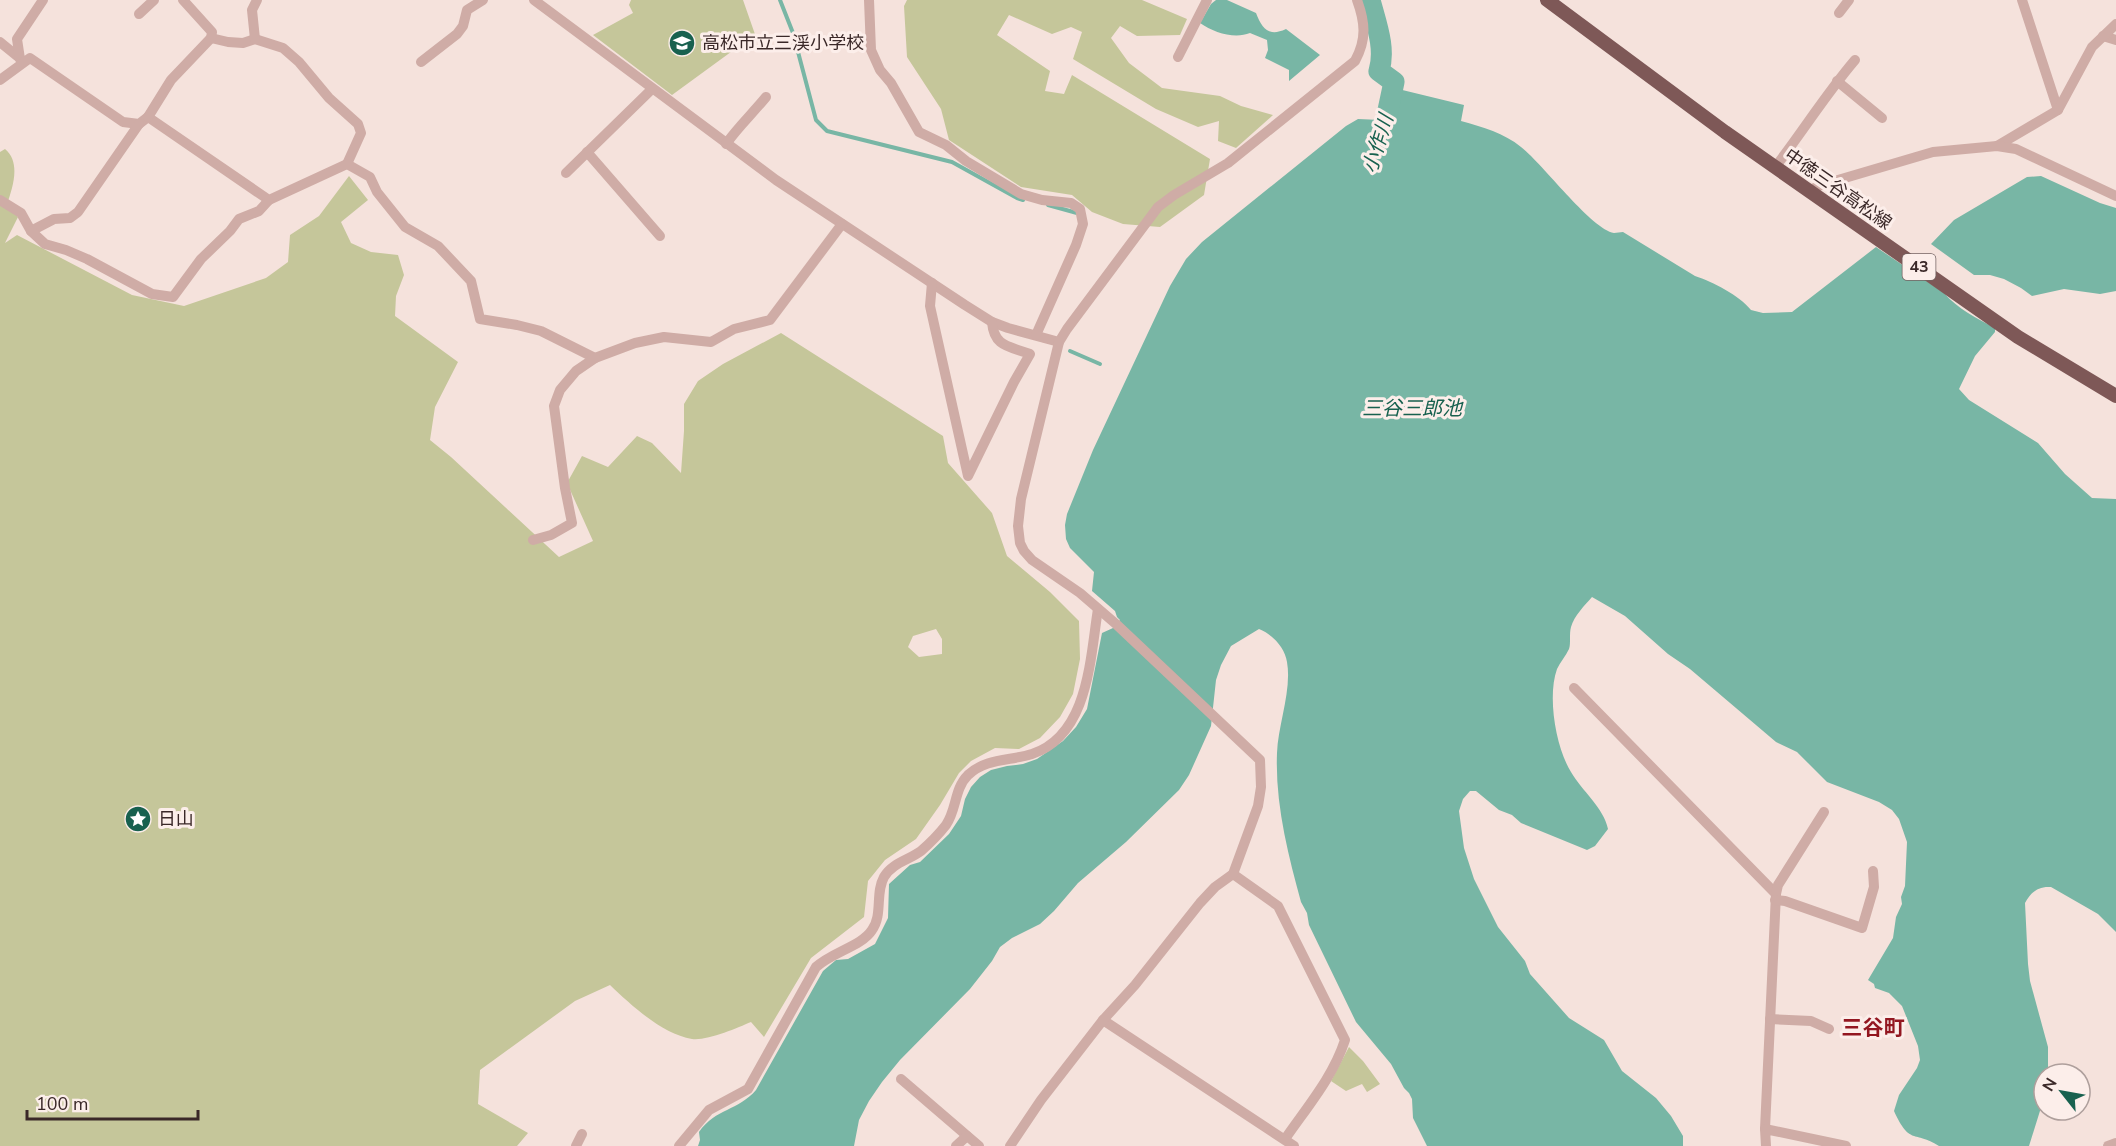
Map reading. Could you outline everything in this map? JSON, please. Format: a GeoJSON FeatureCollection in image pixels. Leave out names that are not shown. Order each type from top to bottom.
{"type":"FeatureCollection","features":[{"type":"Feature","properties":{"kind":"main road","name":"中徳三谷高松線"},"geometry":{"type":"LineString","coordinates":[[1547,0],[1725,132],[2018,337],[2116,396]]}},
{"type":"Feature","properties":{"kind":"street"},"geometry":{"type":"LineString","coordinates":[[22,61],[17,39],[44,0]]}},
{"type":"Feature","properties":{"kind":"street"},"geometry":{"type":"LineString","coordinates":[[139,15],[154,0]]}},
{"type":"Feature","properties":{"kind":"street"},"geometry":{"type":"LineString","coordinates":[[31,231],[54,219],[70,218],[78,212],[171,80],[211,38],[212,32],[183,0]]}},
{"type":"Feature","properties":{"kind":"street"},"geometry":{"type":"LineString","coordinates":[[255,39],[252,10],[257,0]]}},
{"type":"Feature","properties":{"kind":"street"},"geometry":{"type":"LineString","coordinates":[[421,62],[458,34],[467,10],[483,0]]}},
{"type":"Feature","properties":{"kind":"street"},"geometry":{"type":"LineString","coordinates":[[534,0],[776,180],[932,283],[992,322],[1059,342]]}},
{"type":"Feature","properties":{"kind":"street"},"geometry":{"type":"LineString","coordinates":[[869,0],[871,50],[880,70],[891,84],[919,132],[946,145],[1021,194],[1071,204],[1080,209],[1083,224],[1076,245],[1036,335]]}},
{"type":"Feature","properties":{"kind":"street"},"geometry":{"type":"LineString","coordinates":[[1178,57],[1207,0]]}},
{"type":"Feature","properties":{"kind":"street"},"geometry":{"type":"LineString","coordinates":[[1010,1146],[1041,1100],[1103,1020],[1135,985],[1200,903],[1215,887],[1233,874],[1258,806],[1261,773],[1260,760],[1116,624],[1080,593],[1032,560],[1020,543],[1018,526],[1021,499],[1059,342],[1067,328],[1158,207],[1228,163],[1355,61],[1364,36],[1364,19],[1357,0]]}},
{"type":"Feature","properties":{"kind":"street"},"geometry":{"type":"LineString","coordinates":[[1839,13],[1849,0]]}},
{"type":"Feature","properties":{"kind":"street"},"geometry":{"type":"LineString","coordinates":[[2022,0],[2058,110]]}},
{"type":"Feature","properties":{"kind":"street"},"geometry":{"type":"LineString","coordinates":[[1998,146],[2058,110],[2092,47],[2116,24]]}},
{"type":"Feature","properties":{"kind":"street"},"geometry":{"type":"LineString","coordinates":[[2103,36],[2116,40]]}},
{"type":"Feature","properties":{"kind":"street"},"geometry":{"type":"LineString","coordinates":[[0,200],[21,213],[31,231],[45,244],[87,259],[152,294],[173,297],[201,259],[230,231],[238,219],[259,212],[269,200],[347,164],[361,134],[358,124],[329,98],[299,62],[283,48],[255,39],[243,43],[211,38]]}},
{"type":"Feature","properties":{"kind":"street"},"geometry":{"type":"LineString","coordinates":[[0,42],[22,61]]}},
{"type":"Feature","properties":{"kind":"street"},"geometry":{"type":"LineString","coordinates":[[0,80],[22,61],[30,58],[123,122],[144,120],[269,200]]}},
{"type":"Feature","properties":{"kind":"street"},"geometry":{"type":"LineString","coordinates":[[1776,166],[1813,118],[1819,104],[1856,60]]}},
{"type":"Feature","properties":{"kind":"street"},"geometry":{"type":"LineString","coordinates":[[1838,81],[1882,118]]}},
{"type":"Feature","properties":{"kind":"street"},"geometry":{"type":"LineString","coordinates":[[566,173],[652,89]]}},
{"type":"Feature","properties":{"kind":"street"},"geometry":{"type":"LineString","coordinates":[[726,144],[735,130],[750,117],[766,97]]}},
{"type":"Feature","properties":{"kind":"street"},"geometry":{"type":"LineString","coordinates":[[1810,190],[1934,152],[1998,146],[2016,149],[2116,196]]}},
{"type":"Feature","properties":{"kind":"street"},"geometry":{"type":"LineString","coordinates":[[587,152],[660,236]]}},
{"type":"Feature","properties":{"kind":"street"},"geometry":{"type":"LineString","coordinates":[[347,164],[370,177],[377,192],[405,226],[438,246],[471,281],[480,319],[541,331],[595,358]]}},
{"type":"Feature","properties":{"kind":"street"},"geometry":{"type":"LineString","coordinates":[[533,540],[551,535],[572,523],[554,406],[560,390],[576,370],[595,358],[635,343],[664,337],[711,342],[734,329],[770,320],[842,224]]}},
{"type":"Feature","properties":{"kind":"street"},"geometry":{"type":"LineString","coordinates":[[932,283],[930,306],[968,476],[1030,354],[999,343],[993,335],[992,322]]}},
{"type":"Feature","properties":{"kind":"street"},"geometry":{"type":"LineString","coordinates":[[678,1146],[709,1110],[748,1089],[816,968],[825,959],[867,936],[873,929],[877,921],[884,878],[899,863],[919,852],[941,831],[947,823],[960,785],[968,775],[991,762],[1033,753],[1050,743],[1073,721],[1080,706],[1098,609]]}},
{"type":"Feature","properties":{"kind":"street"},"geometry":{"type":"LineString","coordinates":[[1574,688],[1776,897],[1862,928],[1874,887],[1873,871]]}},
{"type":"Feature","properties":{"kind":"street"},"geometry":{"type":"LineString","coordinates":[[1766,1146],[1770,1019],[1778,885],[1824,812]]}},
{"type":"Feature","properties":{"kind":"street"},"geometry":{"type":"LineString","coordinates":[[1103,1020],[1289,1143],[1329,1077],[1345,1040],[1278,906],[1233,874]]}},
{"type":"Feature","properties":{"kind":"street"},"geometry":{"type":"LineString","coordinates":[[1770,1019],[1811,1021],[1829,1029]]}},
{"type":"Feature","properties":{"kind":"street"},"geometry":{"type":"LineString","coordinates":[[901,1079],[979,1146]]}},
{"type":"Feature","properties":{"kind":"street"},"geometry":{"type":"LineString","coordinates":[[1765,1129],[1846,1146]]}},
{"type":"Feature","properties":{"kind":"street"},"geometry":{"type":"LineString","coordinates":[[576,1146],[582,1134]]}},
{"type":"Feature","properties":{"kind":"street"},"geometry":{"type":"LineString","coordinates":[[956,1146],[967,1136]]}},
{"type":"Feature","properties":{"kind":"street"},"geometry":{"type":"LineString","coordinates":[[2108,1146],[2116,1143]]}},
{"type":"Feature","properties":{"kind":"green space","name":"高松市立三渓小学校"},"geometry":{"type":"Polygon","coordinates":[[[631,0],[743,0],[757,40],[735,49],[672,95],[593,35],[633,13],[629,5],[631,0]]]}},
{"type":"Feature","properties":{"kind":"green space"},"geometry":{"type":"Polygon","coordinates":[[[907,0],[1142,0],[1187,19],[1180,35],[1137,36],[1120,26],[1111,38],[1129,63],[1162,88],[1220,96],[1241,106],[1273,115],[1236,148],[1218,141],[1219,121],[1198,127],[1156,109],[1073,59],[1082,32],[1071,27],[1052,34],[1009,15],[997,35],[1050,71],[1045,91],[1064,94],[1072,75],[1210,159],[1204,195],[1160,227],[1123,224],[1092,212],[1072,195],[1021,187],[949,140],[941,109],[907,57],[904,6],[907,0]]]}},
{"type":"Feature","properties":{"kind":"green space"},"geometry":{"type":"Polygon","coordinates":[[[5,149],[13,161],[13,183],[7,204],[18,217],[5,243],[17,235],[132,295],[184,306],[266,278],[288,262],[290,235],[319,216],[349,176],[368,200],[341,222],[351,243],[371,252],[398,255],[404,275],[396,296],[395,316],[458,362],[435,407],[430,440],[559,557],[593,541],[567,483],[582,456],[608,467],[637,436],[652,443],[681,473],[684,404],[698,381],[723,364],[781,333],[943,436],[948,463],[992,513],[1007,556],[1050,592],[1079,621],[1080,659],[1073,694],[1060,717],[1040,738],[1019,749],[995,748],[971,761],[959,773],[916,839],[885,860],[868,881],[864,917],[811,958],[764,1037],[751,1022],[706,1038],[692,1039],[681,1036],[648,1018],[610,985],[575,1001],[480,1070],[478,1104],[528,1133],[517,1146],[0,1146],[0,152],[5,149]],[[936,629],[913,636],[908,647],[919,657],[942,654],[942,639],[936,629]]]}},
{"type":"Feature","properties":{"kind":"green space"},"geometry":{"type":"Polygon","coordinates":[[[1349,1047],[1380,1084],[1367,1092],[1362,1084],[1346,1091],[1331,1081],[1349,1047]]]}},
{"type":"Feature","properties":{"kind":"water"},"geometry":{"type":"Polygon","coordinates":[[[1216,0],[1227,0],[1256,13],[1267,30],[1275,32],[1286,29],[1320,55],[1289,81],[1289,70],[1265,58],[1268,50],[1267,40],[1250,33],[1225,34],[1200,23],[1211,4],[1216,0]]]}},
{"type":"Feature","properties":{"kind":"water","name":"三谷三郎池"},"geometry":{"type":"Polygon","coordinates":[[[1390,87],[1464,105],[1461,121],[1500,134],[1521,147],[1580,209],[1604,229],[1614,233],[1623,232],[1695,276],[1740,299],[1751,310],[1763,313],[1792,312],[1876,247],[1944,293],[1974,317],[1995,328],[1995,332],[1975,356],[1959,389],[1969,400],[2038,443],[2065,474],[2092,498],[2116,499],[2116,932],[2098,914],[2051,887],[2035,891],[2025,903],[2030,981],[2048,1047],[2048,1062],[2032,1062],[2032,1122],[2036,1122],[2029,1146],[1939,1146],[1909,1133],[1904,1129],[1894,1111],[1899,1095],[1920,1060],[1918,1046],[1902,1006],[1889,993],[1875,988],[1874,984],[1868,980],[1893,938],[1905,886],[1907,842],[1899,819],[1892,810],[1879,802],[1827,782],[1797,752],[1776,742],[1625,616],[1592,597],[1572,623],[1569,649],[1557,669],[1554,680],[1553,708],[1557,736],[1566,762],[1602,814],[1608,829],[1595,846],[1587,850],[1521,823],[1512,815],[1499,810],[1476,791],[1470,791],[1463,799],[1459,811],[1464,848],[1474,879],[1498,927],[1525,961],[1530,974],[1569,1018],[1604,1040],[1622,1071],[1656,1098],[1671,1116],[1683,1136],[1683,1146],[1427,1146],[1413,1118],[1412,1099],[1409,1093],[1391,1064],[1356,1022],[1309,925],[1307,913],[1301,902],[1283,829],[1278,791],[1277,753],[1288,684],[1287,662],[1277,642],[1269,634],[1259,629],[1231,646],[1221,665],[1216,680],[1211,726],[1189,775],[1179,790],[1126,842],[1078,883],[1040,924],[1012,938],[1000,947],[970,989],[900,1060],[882,1082],[859,1120],[854,1146],[698,1146],[699,1132],[706,1124],[742,1102],[756,1090],[823,971],[836,960],[848,959],[875,944],[888,918],[889,884],[910,865],[920,862],[949,834],[961,816],[971,787],[991,770],[1037,759],[1063,741],[1076,727],[1087,709],[1102,633],[1113,628],[1120,620],[1115,611],[1092,591],[1094,572],[1070,548],[1066,539],[1067,514],[1093,450],[1170,286],[1186,259],[1202,242],[1346,126],[1358,119],[1381,120],[1390,87]]]}},
{"type":"Feature","properties":{"kind":"water"},"geometry":{"type":"Polygon","coordinates":[[[2041,176],[2116,208],[2116,291],[2100,294],[2064,289],[2032,296],[2004,279],[1990,275],[1974,275],[1931,244],[1954,220],[2027,177],[2041,176]]]}},
{"type":"Feature","properties":{"kind":"waterway"},"geometry":{"type":"LineString","coordinates":[[780,0],[793,33],[816,120],[827,131],[952,162],[1023,200]]}},
{"type":"Feature","properties":{"kind":"waterway","name":"小作川"},"geometry":{"type":"LineString","coordinates":[[1370,0],[1381,44],[1379,71],[1394,82],[1387,115]]}},
{"type":"Feature","properties":{"kind":"waterway"},"geometry":{"type":"LineString","coordinates":[[1048,205],[1077,213]]}},
{"type":"Feature","properties":{"kind":"waterway"},"geometry":{"type":"LineString","coordinates":[[1070,351],[1100,364]]}},
{"type":"Feature","properties":{"kind":"place","name":"高松市立三渓小学校"},"geometry":{"type":"Point","coordinates":[682,43]}},
{"type":"Feature","properties":{"kind":"place","name":"日山"},"geometry":{"type":"Point","coordinates":[138,819]}},
{"type":"Feature","properties":{"kind":"district","name":"三谷町"},"geometry":{"type":"Point","coordinates":[1873,1028]}}]}
